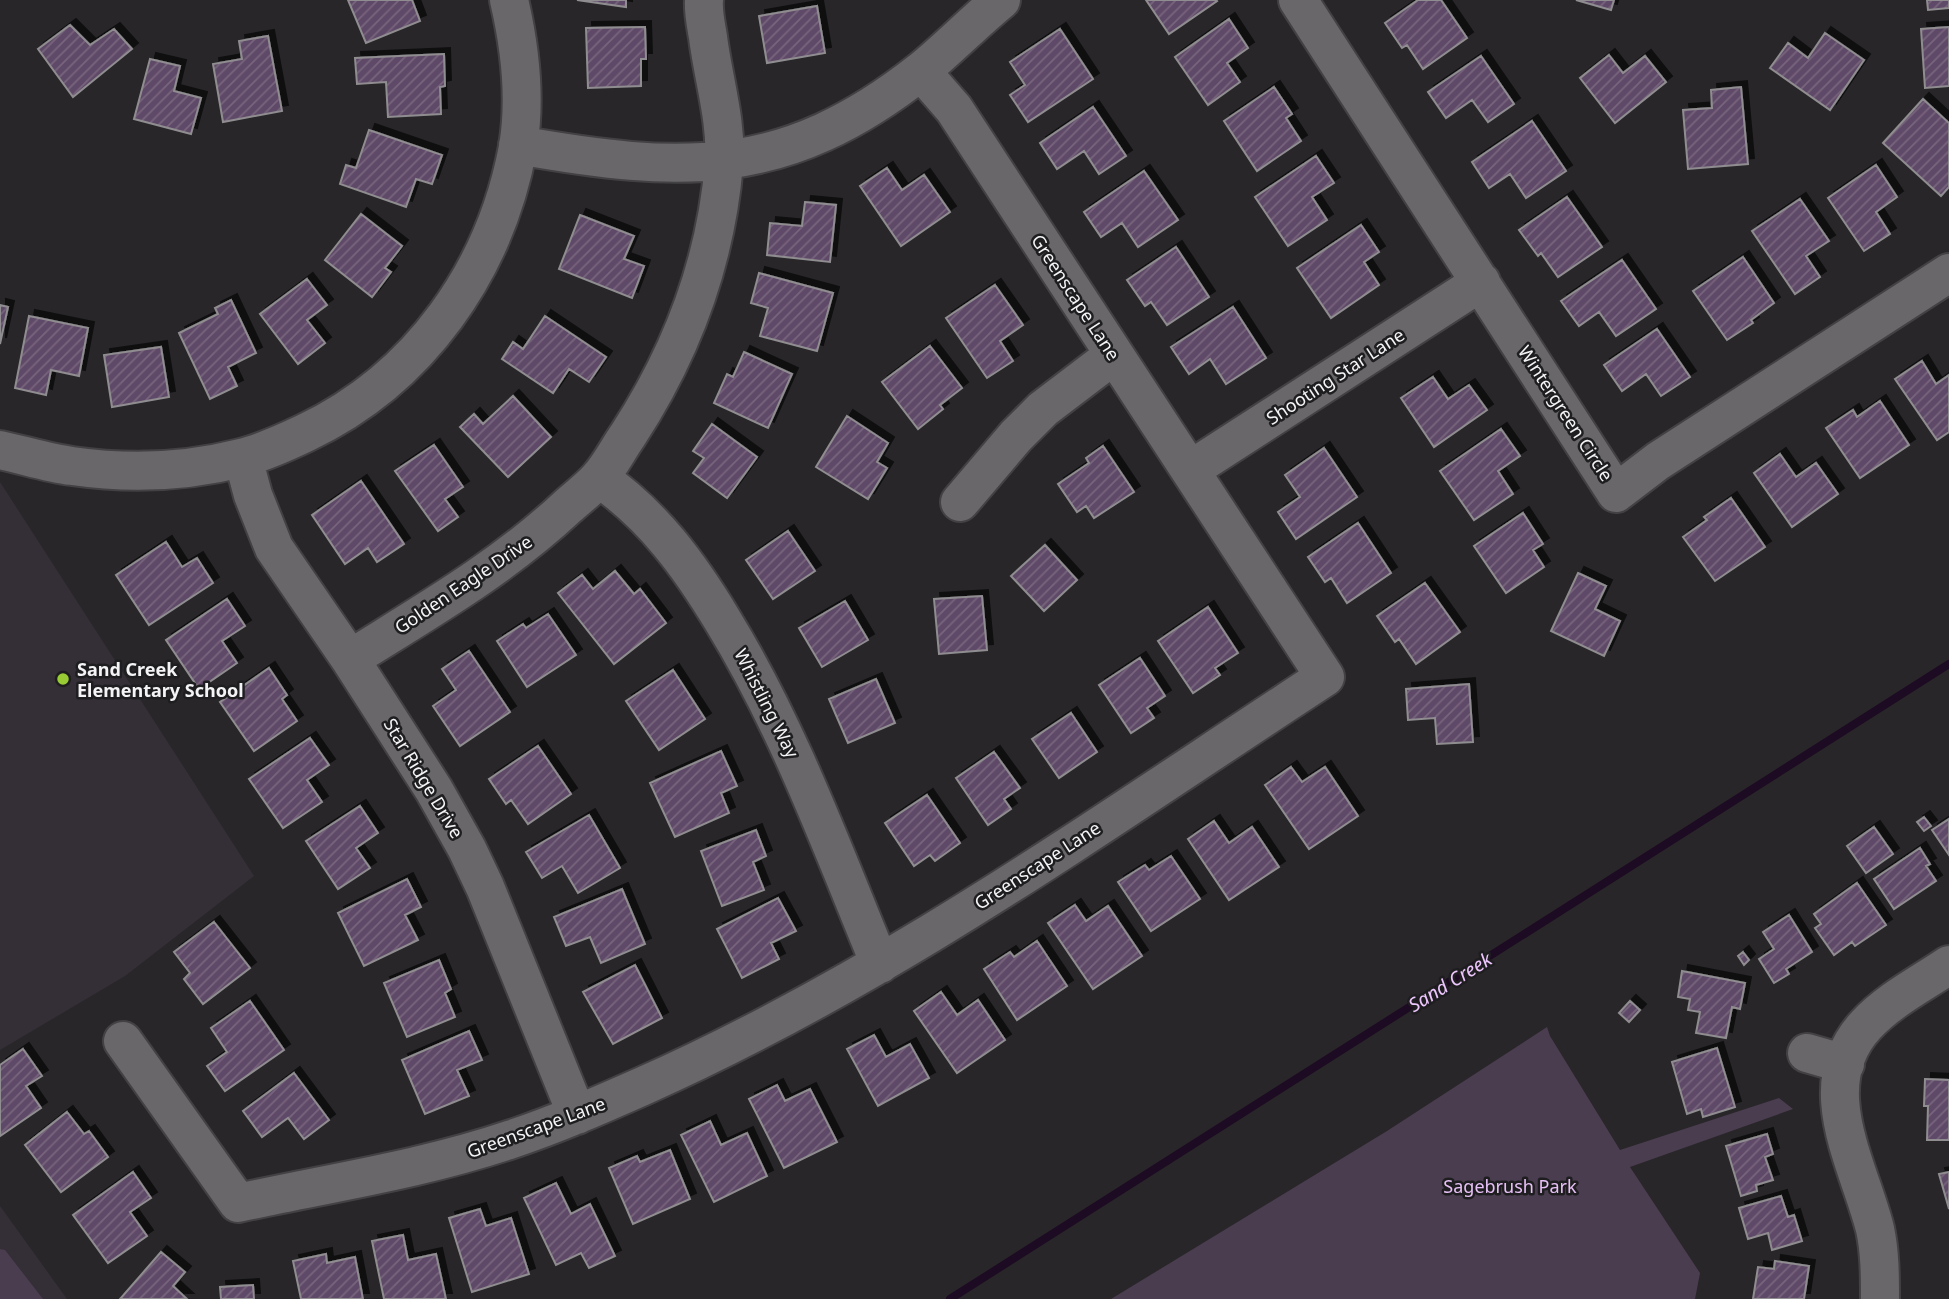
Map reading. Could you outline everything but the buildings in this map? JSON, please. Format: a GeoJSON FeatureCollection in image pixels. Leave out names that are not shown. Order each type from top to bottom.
{"type":"FeatureCollection","features":[{"type":"Feature","properties":{"kind":"street"},"geometry":{"type":"LineString","coordinates":[[0,450],[70,466],[127,471],[185,469],[243,458],[288,441],[349,410],[375,391],[426,342],[450,312],[491,238],[505,200],[518,145],[521,99],[520,52],[509,0]]}},
{"type":"Feature","properties":{"kind":"street","name":"Golden Eagle Drive"},"geometry":{"type":"LineString","coordinates":[[350,659],[513,553],[599,478],[644,410],[670,363],[691,314],[710,253],[724,162],[722,121],[709,49],[704,0]]}},
{"type":"Feature","properties":{"kind":"street"},"geometry":{"type":"LineString","coordinates":[[518,145],[586,157],[658,164],[724,162],[769,153],[805,141],[868,108],[921,71],[1001,0]]}},
{"type":"Feature","properties":{"kind":"street","name":"Wintergreen Circle"},"geometry":{"type":"LineString","coordinates":[[1298,0],[1616,493],[1658,461],[1949,273]]}},
{"type":"Feature","properties":{"kind":"street","name":"Greenscape Lane"},"geometry":{"type":"LineString","coordinates":[[122,1041],[238,1203],[449,1158],[577,1115],[709,1056],[800,1009],[982,902],[1325,677],[954,109],[921,71]]}},
{"type":"Feature","properties":{"kind":"street","name":"Shooting Star Lane"},"geometry":{"type":"LineString","coordinates":[[1190,470],[1481,282]]}},
{"type":"Feature","properties":{"kind":"street"},"geometry":{"type":"LineString","coordinates":[[960,502],[1034,418],[1114,355]]}},
{"type":"Feature","properties":{"kind":"street","name":"Star Ridge Drive"},"geometry":{"type":"LineString","coordinates":[[243,458],[253,495],[274,548],[350,659],[434,790],[467,849],[485,887],[577,1115]]}},
{"type":"Feature","properties":{"kind":"street","name":"Whistling Way"},"geometry":{"type":"LineString","coordinates":[[599,478],[623,494],[682,559],[742,652],[793,752],[880,964]]}},
{"type":"Feature","properties":{"kind":"street"},"geometry":{"type":"LineString","coordinates":[[1880,1299],[1880,1267],[1875,1230],[1842,1119],[1840,1093],[1845,1064],[1852,1045],[1866,1025],[1892,1003],[1949,965]]}},
{"type":"Feature","properties":{"kind":"street"},"geometry":{"type":"LineString","coordinates":[[1807,1053],[1845,1064]]}},
{"type":"Feature","properties":{"kind":"shaded area","name":"Sand Creek Elementary School"},"geometry":{"type":"Polygon","coordinates":[[[0,482],[254,876],[125,976],[0,1050],[0,482]]]}},
{"type":"Feature","properties":{"kind":"shaded area"},"geometry":{"type":"Polygon","coordinates":[[[0,1206],[67,1299],[0,1299],[0,1206]]]}},
{"type":"Feature","properties":{"kind":"green space","name":"Sagebrush Park"},"geometry":{"type":"Polygon","coordinates":[[[1547,1027],[1620,1150],[1779,1098],[1793,1109],[1630,1167],[1700,1273],[1695,1299],[1111,1299],[1387,1131],[1547,1027]]]}},
{"type":"Feature","properties":{"kind":"green space"},"geometry":{"type":"Polygon","coordinates":[[[0,1249],[5,1250],[43,1299],[0,1299],[0,1249]]]}},
{"type":"Feature","properties":{"kind":"waterway","name":"Sand Creek"},"geometry":{"type":"LineString","coordinates":[[950,1299],[1949,664]]}},
{"type":"Feature","properties":{"kind":"place","name":"Sand Creek Elementary School"},"geometry":{"type":"Point","coordinates":[63,679]}}]}
